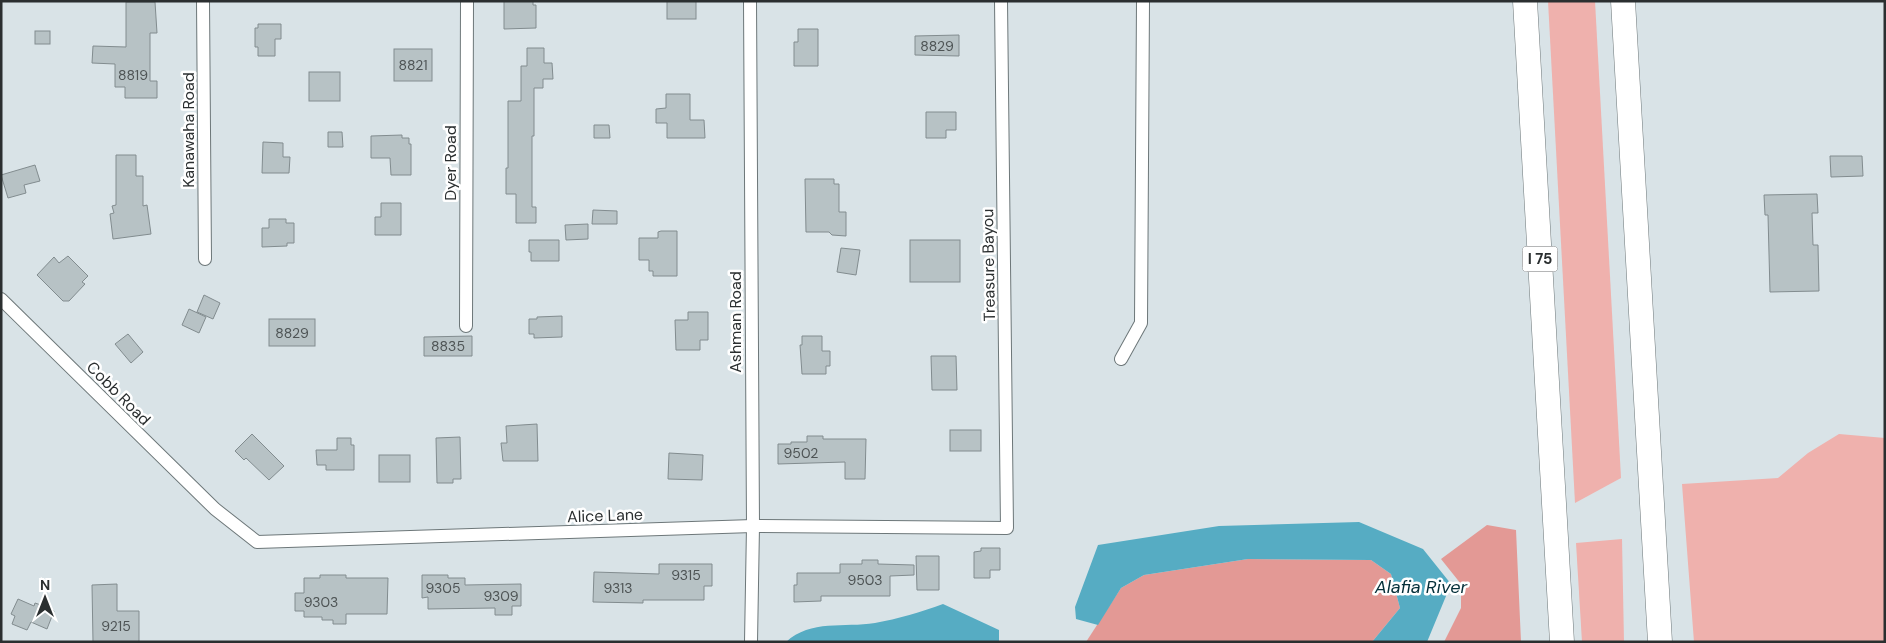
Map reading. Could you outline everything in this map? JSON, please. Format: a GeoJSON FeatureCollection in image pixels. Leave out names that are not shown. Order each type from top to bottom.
{"type":"FeatureCollection","features":[{"type":"Feature","properties":{"kind":"highway","name":"I 75"},"geometry":{"type":"LineString","coordinates":[[1525,1],[1562,642]]}},
{"type":"Feature","properties":{"kind":"highway"},"geometry":{"type":"LineString","coordinates":[[1623,1],[1660,642]]}},
{"type":"Feature","properties":{"kind":"street","name":"Kanawaha Road"},"geometry":{"type":"LineString","coordinates":[[203,1],[205,259]]}},
{"type":"Feature","properties":{"kind":"street","name":"Dyer Road"},"geometry":{"type":"LineString","coordinates":[[466,326],[467,1]]}},
{"type":"Feature","properties":{"kind":"street","name":"Ashman Road"},"geometry":{"type":"LineString","coordinates":[[750,1],[753,526],[751,642]]}},
{"type":"Feature","properties":{"kind":"street","name":"Treasure Bayou"},"geometry":{"type":"LineString","coordinates":[[1001,1],[1007,528]]}},
{"type":"Feature","properties":{"kind":"street"},"geometry":{"type":"LineString","coordinates":[[1121,359],[1141,323],[1143,1]]}},
{"type":"Feature","properties":{"kind":"street","name":"Cobb Road"},"geometry":{"type":"LineString","coordinates":[[1,299],[215,509]]}},
{"type":"Feature","properties":{"kind":"street","name":"Alice Lane"},"geometry":{"type":"LineString","coordinates":[[215,509],[257,542],[753,526],[1007,528]]}},
{"type":"Feature","properties":{"kind":"shaded area"},"geometry":{"type":"Polygon","coordinates":[[[1548,1],[1595,1],[1621,478],[1575,503],[1548,1]]]}},
{"type":"Feature","properties":{"kind":"shaded area"},"geometry":{"type":"Polygon","coordinates":[[[1839,434],[1885,438],[1885,642],[1694,642],[1682,484],[1778,478],[1808,453],[1839,434]]]}},
{"type":"Feature","properties":{"kind":"shaded area"},"geometry":{"type":"Polygon","coordinates":[[[1487,525],[1516,530],[1521,642],[1444,642],[1461,608],[1461,584],[1441,559],[1487,525]]]}},
{"type":"Feature","properties":{"kind":"shaded area"},"geometry":{"type":"Polygon","coordinates":[[[1622,539],[1624,642],[1582,642],[1576,543],[1622,539]]]}},
{"type":"Feature","properties":{"kind":"shaded area"},"geometry":{"type":"Polygon","coordinates":[[[1248,559],[1371,560],[1391,574],[1400,608],[1372,642],[1086,642],[1121,588],[1144,575],[1248,559]]]}},
{"type":"Feature","properties":{"kind":"water","name":"Alafia River"},"geometry":{"type":"Polygon","coordinates":[[[1359,522],[1423,549],[1451,584],[1427,642],[1372,642],[1400,608],[1391,574],[1371,560],[1248,559],[1144,575],[1121,588],[1098,625],[1076,619],[1075,607],[1098,545],[1219,526],[1359,522]]]}},
{"type":"Feature","properties":{"kind":"water"},"geometry":{"type":"Polygon","coordinates":[[[943,604],[999,630],[999,642],[786,642],[806,630],[817,627],[875,623],[943,604]]]}},
{"type":"Feature","properties":{"kind":"building"},"geometry":{"type":"Polygon","coordinates":[[[504,1],[533,1],[533,5],[536,5],[536,28],[504,29],[504,1]]]}},
{"type":"Feature","properties":{"kind":"building"},"geometry":{"type":"Polygon","coordinates":[[[667,1],[696,1],[696,19],[667,19],[667,1]]]}},
{"type":"Feature","properties":{"kind":"building"},"geometry":{"type":"Polygon","coordinates":[[[126,2],[155,2],[157,33],[150,33],[150,81],[157,81],[157,98],[125,98],[125,87],[115,87],[115,64],[92,63],[93,46],[126,47],[126,2]]]}},
{"type":"Feature","properties":{"kind":"building"},"geometry":{"type":"Polygon","coordinates":[[[258,24],[281,24],[281,39],[275,39],[275,56],[258,56],[258,47],[255,47],[255,28],[258,28],[258,24]]]}},
{"type":"Feature","properties":{"kind":"building"},"geometry":{"type":"Polygon","coordinates":[[[798,29],[818,29],[818,66],[794,66],[794,42],[798,42],[798,29]]]}},
{"type":"Feature","properties":{"kind":"building"},"geometry":{"type":"Polygon","coordinates":[[[35,31],[50,31],[50,44],[35,44],[35,31]]]}},
{"type":"Feature","properties":{"kind":"building"},"geometry":{"type":"Polygon","coordinates":[[[959,35],[959,56],[915,55],[915,36],[959,35]]]}},
{"type":"Feature","properties":{"kind":"building"},"geometry":{"type":"Polygon","coordinates":[[[527,48],[544,48],[544,63],[552,63],[553,79],[543,79],[543,88],[534,88],[532,207],[536,207],[536,223],[516,223],[516,194],[506,194],[508,101],[521,101],[521,66],[527,66],[527,48]]]}},
{"type":"Feature","properties":{"kind":"building"},"geometry":{"type":"Polygon","coordinates":[[[394,49],[432,49],[432,81],[394,81],[394,49]]]}},
{"type":"Feature","properties":{"kind":"building"},"geometry":{"type":"Polygon","coordinates":[[[309,72],[340,72],[340,101],[309,101],[309,72]]]}},
{"type":"Feature","properties":{"kind":"building"},"geometry":{"type":"Polygon","coordinates":[[[666,94],[690,94],[690,120],[704,120],[705,138],[667,138],[667,123],[656,123],[656,109],[666,108],[666,94]]]}},
{"type":"Feature","properties":{"kind":"building"},"geometry":{"type":"Polygon","coordinates":[[[926,112],[956,112],[956,130],[946,130],[946,138],[926,138],[926,112]]]}},
{"type":"Feature","properties":{"kind":"building"},"geometry":{"type":"Polygon","coordinates":[[[594,125],[609,125],[610,138],[594,138],[594,125]]]}},
{"type":"Feature","properties":{"kind":"building"},"geometry":{"type":"Polygon","coordinates":[[[328,132],[342,132],[343,147],[328,147],[328,132]]]}},
{"type":"Feature","properties":{"kind":"building"},"geometry":{"type":"Polygon","coordinates":[[[402,135],[402,138],[409,138],[409,144],[411,144],[411,175],[391,175],[390,158],[371,158],[371,136],[402,135]]]}},
{"type":"Feature","properties":{"kind":"building"},"geometry":{"type":"Polygon","coordinates":[[[263,142],[283,143],[283,157],[290,157],[289,173],[262,173],[263,142]]]}},
{"type":"Feature","properties":{"kind":"building"},"geometry":{"type":"Polygon","coordinates":[[[116,155],[136,155],[136,176],[143,176],[143,206],[147,205],[151,234],[113,239],[110,214],[114,213],[112,206],[116,205],[116,155]]]}},
{"type":"Feature","properties":{"kind":"building"},"geometry":{"type":"Polygon","coordinates":[[[1830,156],[1862,156],[1863,176],[1831,177],[1830,156]]]}},
{"type":"Feature","properties":{"kind":"building"},"geometry":{"type":"Polygon","coordinates":[[[35,165],[40,181],[24,185],[26,193],[8,198],[1,175],[35,165]]]}},
{"type":"Feature","properties":{"kind":"building"},"geometry":{"type":"Polygon","coordinates":[[[805,179],[834,179],[834,184],[839,184],[839,212],[846,212],[846,236],[832,235],[829,232],[806,232],[805,179]]]}},
{"type":"Feature","properties":{"kind":"building"},"geometry":{"type":"Polygon","coordinates":[[[1817,194],[1818,213],[1812,213],[1813,245],[1818,245],[1819,291],[1770,292],[1768,215],[1765,215],[1764,195],[1817,194]]]}},
{"type":"Feature","properties":{"kind":"building"},"geometry":{"type":"Polygon","coordinates":[[[381,203],[401,203],[401,235],[375,235],[375,217],[381,217],[381,203]]]}},
{"type":"Feature","properties":{"kind":"building"},"geometry":{"type":"Polygon","coordinates":[[[593,210],[617,211],[617,224],[592,224],[593,210]]]}},
{"type":"Feature","properties":{"kind":"building"},"geometry":{"type":"Polygon","coordinates":[[[269,219],[286,219],[286,223],[294,223],[294,243],[287,243],[287,246],[262,247],[262,228],[269,228],[269,219]]]}},
{"type":"Feature","properties":{"kind":"building"},"geometry":{"type":"Polygon","coordinates":[[[588,224],[588,239],[566,240],[565,225],[588,224]]]}},
{"type":"Feature","properties":{"kind":"building"},"geometry":{"type":"Polygon","coordinates":[[[677,231],[677,276],[653,276],[653,271],[649,271],[649,260],[639,260],[639,238],[658,238],[658,232],[677,231]]]}},
{"type":"Feature","properties":{"kind":"building"},"geometry":{"type":"Polygon","coordinates":[[[529,240],[559,240],[559,261],[531,261],[529,240]]]}},
{"type":"Feature","properties":{"kind":"building"},"geometry":{"type":"Polygon","coordinates":[[[910,240],[960,240],[960,282],[910,282],[910,240]]]}},
{"type":"Feature","properties":{"kind":"building"},"geometry":{"type":"Polygon","coordinates":[[[841,248],[860,250],[856,275],[837,272],[841,248]]]}},
{"type":"Feature","properties":{"kind":"building"},"geometry":{"type":"Polygon","coordinates":[[[68,256],[88,276],[82,282],[85,284],[69,301],[63,301],[37,275],[54,257],[59,263],[68,256]]]}},
{"type":"Feature","properties":{"kind":"building"},"geometry":{"type":"Polygon","coordinates":[[[204,295],[220,303],[213,319],[197,312],[204,295]]]}},
{"type":"Feature","properties":{"kind":"building"},"geometry":{"type":"Polygon","coordinates":[[[189,309],[206,317],[199,333],[182,325],[189,309]]]}},
{"type":"Feature","properties":{"kind":"building"},"geometry":{"type":"Polygon","coordinates":[[[688,312],[708,312],[708,340],[700,340],[700,350],[676,350],[675,320],[688,320],[688,312]]]}},
{"type":"Feature","properties":{"kind":"building"},"geometry":{"type":"Polygon","coordinates":[[[562,316],[562,337],[534,338],[534,334],[529,334],[529,319],[562,316]]]}},
{"type":"Feature","properties":{"kind":"building"},"geometry":{"type":"Polygon","coordinates":[[[269,319],[315,319],[315,346],[269,346],[269,319]]]}},
{"type":"Feature","properties":{"kind":"building"},"geometry":{"type":"Polygon","coordinates":[[[128,334],[143,352],[131,363],[115,344],[128,334]]]}},
{"type":"Feature","properties":{"kind":"building"},"geometry":{"type":"Polygon","coordinates":[[[472,336],[472,356],[424,356],[424,337],[472,336]]]}},
{"type":"Feature","properties":{"kind":"building"},"geometry":{"type":"Polygon","coordinates":[[[802,336],[822,336],[822,351],[830,351],[830,366],[826,366],[826,374],[802,374],[800,345],[802,345],[802,336]]]}},
{"type":"Feature","properties":{"kind":"building"},"geometry":{"type":"Polygon","coordinates":[[[931,356],[956,356],[957,390],[932,390],[931,356]]]}},
{"type":"Feature","properties":{"kind":"building"},"geometry":{"type":"Polygon","coordinates":[[[537,424],[538,461],[503,461],[501,443],[507,443],[506,426],[537,424]]]}},
{"type":"Feature","properties":{"kind":"building"},"geometry":{"type":"Polygon","coordinates":[[[950,430],[981,430],[981,451],[950,451],[950,430]]]}},
{"type":"Feature","properties":{"kind":"building"},"geometry":{"type":"Polygon","coordinates":[[[252,434],[284,466],[269,480],[246,458],[244,460],[235,451],[252,434]]]}},
{"type":"Feature","properties":{"kind":"building"},"geometry":{"type":"Polygon","coordinates":[[[807,436],[823,436],[823,439],[866,439],[865,479],[845,479],[845,462],[778,464],[778,444],[807,442],[807,436]]]}},
{"type":"Feature","properties":{"kind":"building"},"geometry":{"type":"Polygon","coordinates":[[[460,437],[461,479],[453,479],[453,483],[437,483],[436,438],[460,437]]]}},
{"type":"Feature","properties":{"kind":"building"},"geometry":{"type":"Polygon","coordinates":[[[337,438],[351,438],[351,445],[354,445],[354,470],[326,470],[326,465],[317,465],[316,450],[337,450],[337,438]]]}},
{"type":"Feature","properties":{"kind":"building"},"geometry":{"type":"Polygon","coordinates":[[[669,453],[703,455],[702,480],[668,479],[669,453]]]}},
{"type":"Feature","properties":{"kind":"building"},"geometry":{"type":"Polygon","coordinates":[[[379,455],[410,455],[410,482],[379,482],[379,455]]]}},
{"type":"Feature","properties":{"kind":"building"},"geometry":{"type":"Polygon","coordinates":[[[981,548],[1000,548],[1000,570],[990,570],[990,578],[974,578],[974,552],[981,551],[981,548]]]}},
{"type":"Feature","properties":{"kind":"building"},"geometry":{"type":"Polygon","coordinates":[[[916,556],[939,556],[939,590],[917,590],[916,556]]]}},
{"type":"Feature","properties":{"kind":"building"},"geometry":{"type":"Polygon","coordinates":[[[862,560],[878,560],[878,564],[914,565],[914,575],[890,576],[890,596],[821,596],[821,601],[794,602],[794,585],[797,585],[797,573],[840,573],[840,564],[862,564],[862,560]]]}},
{"type":"Feature","properties":{"kind":"building"},"geometry":{"type":"Polygon","coordinates":[[[659,564],[712,564],[712,586],[704,586],[704,600],[643,600],[643,603],[593,602],[594,572],[659,574],[659,564]]]}},
{"type":"Feature","properties":{"kind":"building"},"geometry":{"type":"Polygon","coordinates":[[[320,575],[346,575],[346,578],[388,578],[387,614],[346,614],[346,624],[333,624],[333,620],[322,620],[322,617],[304,617],[304,611],[295,611],[295,593],[304,593],[304,578],[320,578],[320,575]]]}},
{"type":"Feature","properties":{"kind":"building"},"geometry":{"type":"Polygon","coordinates":[[[422,575],[448,575],[448,578],[465,578],[465,585],[521,584],[521,606],[512,606],[512,615],[495,615],[495,608],[428,609],[428,597],[422,598],[422,575]]]}},
{"type":"Feature","properties":{"kind":"building"},"geometry":{"type":"Polygon","coordinates":[[[117,584],[117,611],[139,611],[139,642],[93,642],[92,585],[117,584]]]}},
{"type":"Feature","properties":{"kind":"building"},"geometry":{"type":"Polygon","coordinates":[[[18,599],[34,606],[35,603],[54,611],[47,629],[31,622],[27,630],[12,624],[15,616],[11,614],[18,599]]]}}]}
